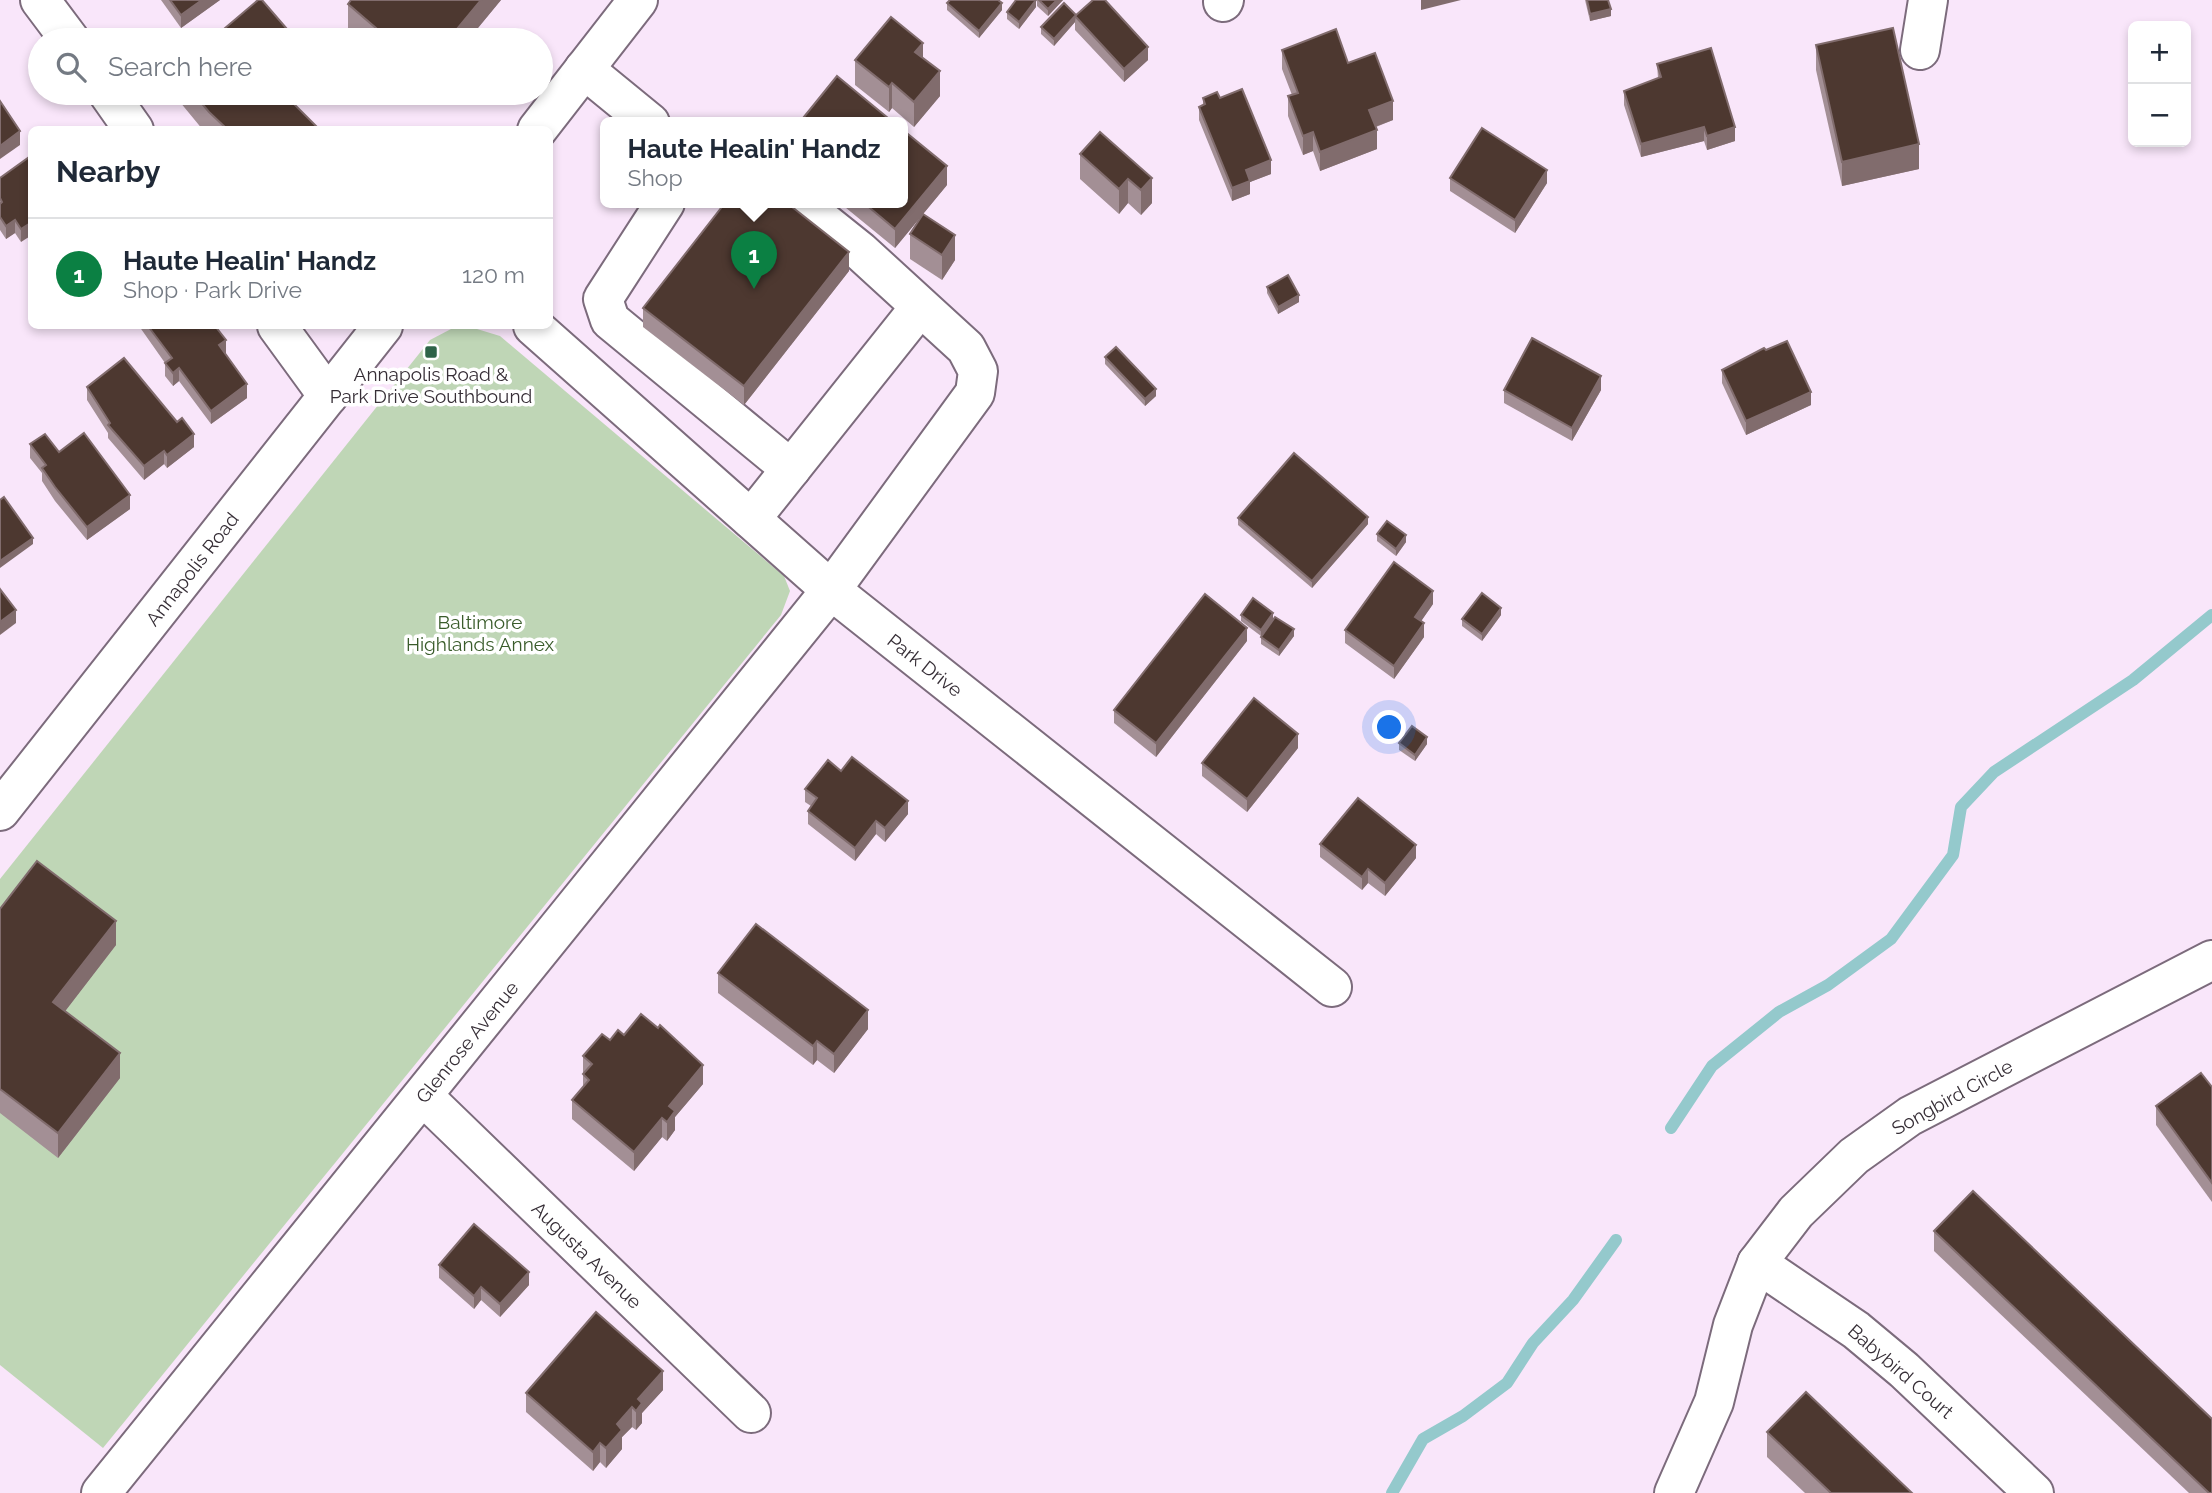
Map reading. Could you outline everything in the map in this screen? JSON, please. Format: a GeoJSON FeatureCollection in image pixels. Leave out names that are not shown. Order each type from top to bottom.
{"type":"FeatureCollection","features":[{"type":"Feature","properties":{"kind":"street"},"geometry":{"type":"LineString","coordinates":[[40,0],[61,28]]}},
{"type":"Feature","properties":{"kind":"street"},"geometry":{"type":"LineString","coordinates":[[540,126],[638,0]]}},
{"type":"Feature","properties":{"kind":"street"},"geometry":{"type":"LineString","coordinates":[[1920,50],[1928,0]]}},
{"type":"Feature","properties":{"kind":"street"},"geometry":{"type":"LineString","coordinates":[[584,69],[643,117]]}},
{"type":"Feature","properties":{"kind":"street"},"geometry":{"type":"LineString","coordinates":[[116,105],[131,126]]}},
{"type":"Feature","properties":{"kind":"street"},"geometry":{"type":"LineString","coordinates":[[662,208],[603,299],[610,320],[791,469]]}},
{"type":"Feature","properties":{"kind":"street","name":"Glenrose Avenue"},"geometry":{"type":"LineString","coordinates":[[101,1493],[831,590],[975,393],[978,372],[966,348],[860,251],[806,208]]}},
{"type":"Feature","properties":{"kind":"street"},"geometry":{"type":"LineString","coordinates":[[751,519],[920,307]]}},
{"type":"Feature","properties":{"kind":"street"},"geometry":{"type":"LineString","coordinates":[[278,329],[328,396]]}},
{"type":"Feature","properties":{"kind":"street","name":"Annapolis Road"},"geometry":{"type":"LineString","coordinates":[[0,811],[381,329]]}},
{"type":"Feature","properties":{"kind":"street","name":"Park Drive"},"geometry":{"type":"LineString","coordinates":[[536,329],[831,590],[1332,987]]}},
{"type":"Feature","properties":{"kind":"street","name":"Songbird Circle"},"geometry":{"type":"LineString","coordinates":[[1674,1493],[1714,1402],[1733,1325],[1757,1263],[1796,1212],[1844,1165],[1910,1116],[2212,960]]}},
{"type":"Feature","properties":{"kind":"street","name":"Augusta Avenue"},"geometry":{"type":"LineString","coordinates":[[423,1096],[751,1413]]}},
{"type":"Feature","properties":{"kind":"street","name":"Babybird Court"},"geometry":{"type":"LineString","coordinates":[[1757,1263],[1856,1330],[1904,1370],[2035,1493]]}},
{"type":"Feature","properties":{"kind":"green space","name":"Baltimore Highlands Annex"},"geometry":{"type":"Polygon","coordinates":[[[451,329],[477,329],[500,336],[784,576],[790,591],[781,615],[103,1448],[0,1365],[0,879],[430,340],[451,329]]]}},
{"type":"Feature","properties":{"kind":"building"},"geometry":{"type":"Polygon","coordinates":[[[170,0],[202,0],[181,15],[170,0]]]}},
{"type":"Feature","properties":{"kind":"building"},"geometry":{"type":"Polygon","coordinates":[[[258,0],[262,0],[286,28],[225,28],[258,0]]]}},
{"type":"Feature","properties":{"kind":"building"},"geometry":{"type":"Polygon","coordinates":[[[351,0],[481,0],[458,28],[376,28],[348,4],[351,0]]]}},
{"type":"Feature","properties":{"kind":"building"},"geometry":{"type":"Polygon","coordinates":[[[950,0],[998,0],[1002,3],[979,31],[947,3],[950,0]]]}},
{"type":"Feature","properties":{"kind":"building"},"geometry":{"type":"Polygon","coordinates":[[[1016,0],[1036,0],[1019,22],[1007,12],[1016,0]]]}},
{"type":"Feature","properties":{"kind":"building"},"geometry":{"type":"Polygon","coordinates":[[[1039,0],[1057,0],[1048,9],[1039,0]]]}},
{"type":"Feature","properties":{"kind":"building"},"geometry":{"type":"Polygon","coordinates":[[[1093,0],[1105,0],[1148,47],[1124,69],[1075,16],[1093,0]]]}},
{"type":"Feature","properties":{"kind":"building"},"geometry":{"type":"Polygon","coordinates":[[[1587,0],[1608,0],[1611,9],[1590,14],[1587,0]]]}},
{"type":"Feature","properties":{"kind":"building"},"geometry":{"type":"Polygon","coordinates":[[[1064,3],[1076,15],[1054,39],[1041,27],[1064,3]]]}},
{"type":"Feature","properties":{"kind":"building"},"geometry":{"type":"Polygon","coordinates":[[[891,17],[923,43],[915,52],[940,71],[914,102],[892,83],[889,87],[855,60],[891,17]]]}},
{"type":"Feature","properties":{"kind":"building"},"geometry":{"type":"Polygon","coordinates":[[[1893,28],[1919,144],[1842,162],[1816,45],[1893,28]]]}},
{"type":"Feature","properties":{"kind":"building"},"geometry":{"type":"Polygon","coordinates":[[[1336,29],[1348,63],[1375,53],[1393,101],[1369,110],[1377,130],[1320,152],[1313,132],[1303,136],[1288,96],[1298,93],[1282,50],[1336,29]]]}},
{"type":"Feature","properties":{"kind":"building"},"geometry":{"type":"Polygon","coordinates":[[[1711,48],[1735,127],[1707,136],[1704,127],[1641,144],[1624,91],[1661,77],[1657,64],[1711,48]]]}},
{"type":"Feature","properties":{"kind":"building"},"geometry":{"type":"Polygon","coordinates":[[[837,76],[887,117],[804,117],[837,76]]]}},
{"type":"Feature","properties":{"kind":"building"},"geometry":{"type":"Polygon","coordinates":[[[1242,89],[1271,160],[1246,170],[1250,181],[1232,188],[1199,107],[1205,104],[1203,98],[1217,92],[1220,98],[1242,89]]]}},
{"type":"Feature","properties":{"kind":"building"},"geometry":{"type":"Polygon","coordinates":[[[0,101],[20,131],[0,146],[0,101]]]}},
{"type":"Feature","properties":{"kind":"building"},"geometry":{"type":"Polygon","coordinates":[[[203,105],[295,105],[316,126],[224,126],[203,105]]]}},
{"type":"Feature","properties":{"kind":"building"},"geometry":{"type":"Polygon","coordinates":[[[1482,128],[1547,170],[1515,220],[1450,178],[1482,128]]]}},
{"type":"Feature","properties":{"kind":"building"},"geometry":{"type":"Polygon","coordinates":[[[1100,132],[1152,178],[1141,190],[1128,179],[1119,189],[1080,154],[1100,132]]]}},
{"type":"Feature","properties":{"kind":"building"},"geometry":{"type":"Polygon","coordinates":[[[908,134],[947,166],[895,229],[870,208],[908,208],[908,134]]]}},
{"type":"Feature","properties":{"kind":"building"},"geometry":{"type":"Polygon","coordinates":[[[28,158],[28,225],[21,229],[15,220],[6,226],[0,217],[0,178],[28,158]]]}},
{"type":"Feature","properties":{"kind":"building"},"geometry":{"type":"Polygon","coordinates":[[[721,208],[793,208],[849,252],[744,386],[643,308],[721,208]]]}},
{"type":"Feature","properties":{"kind":"building"},"geometry":{"type":"Polygon","coordinates":[[[923,214],[955,235],[942,255],[910,234],[923,214]]]}},
{"type":"Feature","properties":{"kind":"building"},"geometry":{"type":"Polygon","coordinates":[[[1288,275],[1299,295],[1278,307],[1267,287],[1288,275]]]}},
{"type":"Feature","properties":{"kind":"building"},"geometry":{"type":"Polygon","coordinates":[[[150,329],[217,329],[226,340],[219,345],[247,384],[211,411],[179,368],[173,373],[165,363],[172,358],[150,329]]]}},
{"type":"Feature","properties":{"kind":"building"},"geometry":{"type":"Polygon","coordinates":[[[1532,338],[1601,376],[1572,428],[1504,390],[1532,338]]]}},
{"type":"Feature","properties":{"kind":"building"},"geometry":{"type":"Polygon","coordinates":[[[1787,341],[1811,392],[1746,421],[1722,370],[1764,348],[1766,350],[1787,341]]]}},
{"type":"Feature","properties":{"kind":"building"},"geometry":{"type":"Polygon","coordinates":[[[1116,347],[1156,389],[1145,399],[1105,357],[1116,347]]]}},
{"type":"Feature","properties":{"kind":"building"},"geometry":{"type":"Polygon","coordinates":[[[124,358],[177,422],[182,418],[194,434],[167,455],[164,451],[144,466],[108,425],[110,423],[87,387],[124,358]]]}},
{"type":"Feature","properties":{"kind":"building"},"geometry":{"type":"Polygon","coordinates":[[[84,433],[130,495],[87,527],[55,487],[42,468],[46,465],[30,444],[45,434],[59,452],[84,433]]]}},
{"type":"Feature","properties":{"kind":"building"},"geometry":{"type":"Polygon","coordinates":[[[1294,453],[1368,517],[1312,581],[1238,518],[1294,453]]]}},
{"type":"Feature","properties":{"kind":"building"},"geometry":{"type":"Polygon","coordinates":[[[4,497],[33,538],[0,561],[0,500],[4,497]]]}},
{"type":"Feature","properties":{"kind":"building"},"geometry":{"type":"Polygon","coordinates":[[[1387,521],[1406,535],[1396,549],[1377,534],[1387,521]]]}},
{"type":"Feature","properties":{"kind":"building"},"geometry":{"type":"Polygon","coordinates":[[[1394,562],[1433,591],[1415,617],[1424,623],[1394,666],[1345,630],[1394,562]]]}},
{"type":"Feature","properties":{"kind":"building"},"geometry":{"type":"Polygon","coordinates":[[[0,589],[16,610],[0,622],[0,589]]]}},
{"type":"Feature","properties":{"kind":"building"},"geometry":{"type":"Polygon","coordinates":[[[1482,593],[1501,608],[1482,634],[1462,619],[1482,593]]]}},
{"type":"Feature","properties":{"kind":"building"},"geometry":{"type":"Polygon","coordinates":[[[1205,594],[1247,628],[1156,743],[1114,710],[1205,594]]]}},
{"type":"Feature","properties":{"kind":"building"},"geometry":{"type":"Polygon","coordinates":[[[1253,598],[1273,613],[1261,630],[1241,615],[1253,598]]]}},
{"type":"Feature","properties":{"kind":"building"},"geometry":{"type":"Polygon","coordinates":[[[1275,617],[1294,629],[1279,650],[1261,637],[1275,617]]]}},
{"type":"Feature","properties":{"kind":"building"},"geometry":{"type":"Polygon","coordinates":[[[1254,698],[1298,734],[1247,799],[1202,763],[1254,698]]]}},
{"type":"Feature","properties":{"kind":"building"},"geometry":{"type":"Polygon","coordinates":[[[1412,726],[1427,737],[1415,755],[1399,743],[1412,726]]]}},
{"type":"Feature","properties":{"kind":"building"},"geometry":{"type":"Polygon","coordinates":[[[852,757],[908,801],[885,828],[876,821],[855,848],[808,811],[817,798],[805,789],[828,760],[841,771],[852,757]]]}},
{"type":"Feature","properties":{"kind":"building"},"geometry":{"type":"Polygon","coordinates":[[[1358,798],[1416,845],[1385,883],[1368,869],[1362,877],[1320,844],[1358,798]]]}},
{"type":"Feature","properties":{"kind":"building"},"geometry":{"type":"Polygon","coordinates":[[[37,861],[116,921],[53,1002],[120,1053],[58,1133],[0,1089],[0,909],[37,861]]]}},
{"type":"Feature","properties":{"kind":"building"},"geometry":{"type":"Polygon","coordinates":[[[756,924],[868,1010],[834,1054],[817,1041],[813,1046],[718,973],[756,924]]]}},
{"type":"Feature","properties":{"kind":"building"},"geometry":{"type":"Polygon","coordinates":[[[641,1014],[658,1028],[660,1025],[703,1065],[669,1106],[675,1111],[667,1122],[662,1118],[634,1152],[572,1100],[589,1080],[583,1074],[592,1064],[583,1056],[602,1034],[610,1040],[618,1030],[624,1035],[641,1014]]]}},
{"type":"Feature","properties":{"kind":"building"},"geometry":{"type":"Polygon","coordinates":[[[2201,1073],[2212,1087],[2212,1183],[2156,1106],[2201,1073]]]}},
{"type":"Feature","properties":{"kind":"building"},"geometry":{"type":"Polygon","coordinates":[[[1973,1191],[2212,1419],[2212,1493],[1934,1231],[1973,1191]]]}},
{"type":"Feature","properties":{"kind":"building"},"geometry":{"type":"Polygon","coordinates":[[[474,1224],[529,1272],[500,1304],[481,1287],[474,1296],[439,1265],[474,1224]]]}},
{"type":"Feature","properties":{"kind":"building"},"geometry":{"type":"Polygon","coordinates":[[[596,1312],[663,1371],[638,1399],[642,1403],[636,1411],[632,1407],[617,1424],[622,1430],[606,1448],[600,1443],[593,1452],[526,1393],[596,1312]]]}},
{"type":"Feature","properties":{"kind":"building"},"geometry":{"type":"Polygon","coordinates":[[[1806,1392],[1912,1493],[1831,1493],[1767,1432],[1806,1392]]]}},
{"type":"Feature","properties":{"kind":"waterway"},"geometry":{"type":"LineString","coordinates":[[1671,1128],[1712,1066],[1779,1012],[1828,985],[1891,939],[1953,855],[1961,807],[1994,772],[2133,680],[2212,615]]}},
{"type":"Feature","properties":{"kind":"waterway"},"geometry":{"type":"LineString","coordinates":[[1392,1493],[1423,1439],[1463,1416],[1507,1383],[1533,1343],[1573,1300],[1616,1240]]}},
{"type":"Feature","properties":{"kind":"place","name":"Haute Healin' Handz"},"geometry":{"type":"Point","coordinates":[754,289]}},
{"type":"Feature","properties":{"kind":"place","name":"Annapolis Road & Park Drive Southbound"},"geometry":{"type":"Point","coordinates":[431,352]}}]}
